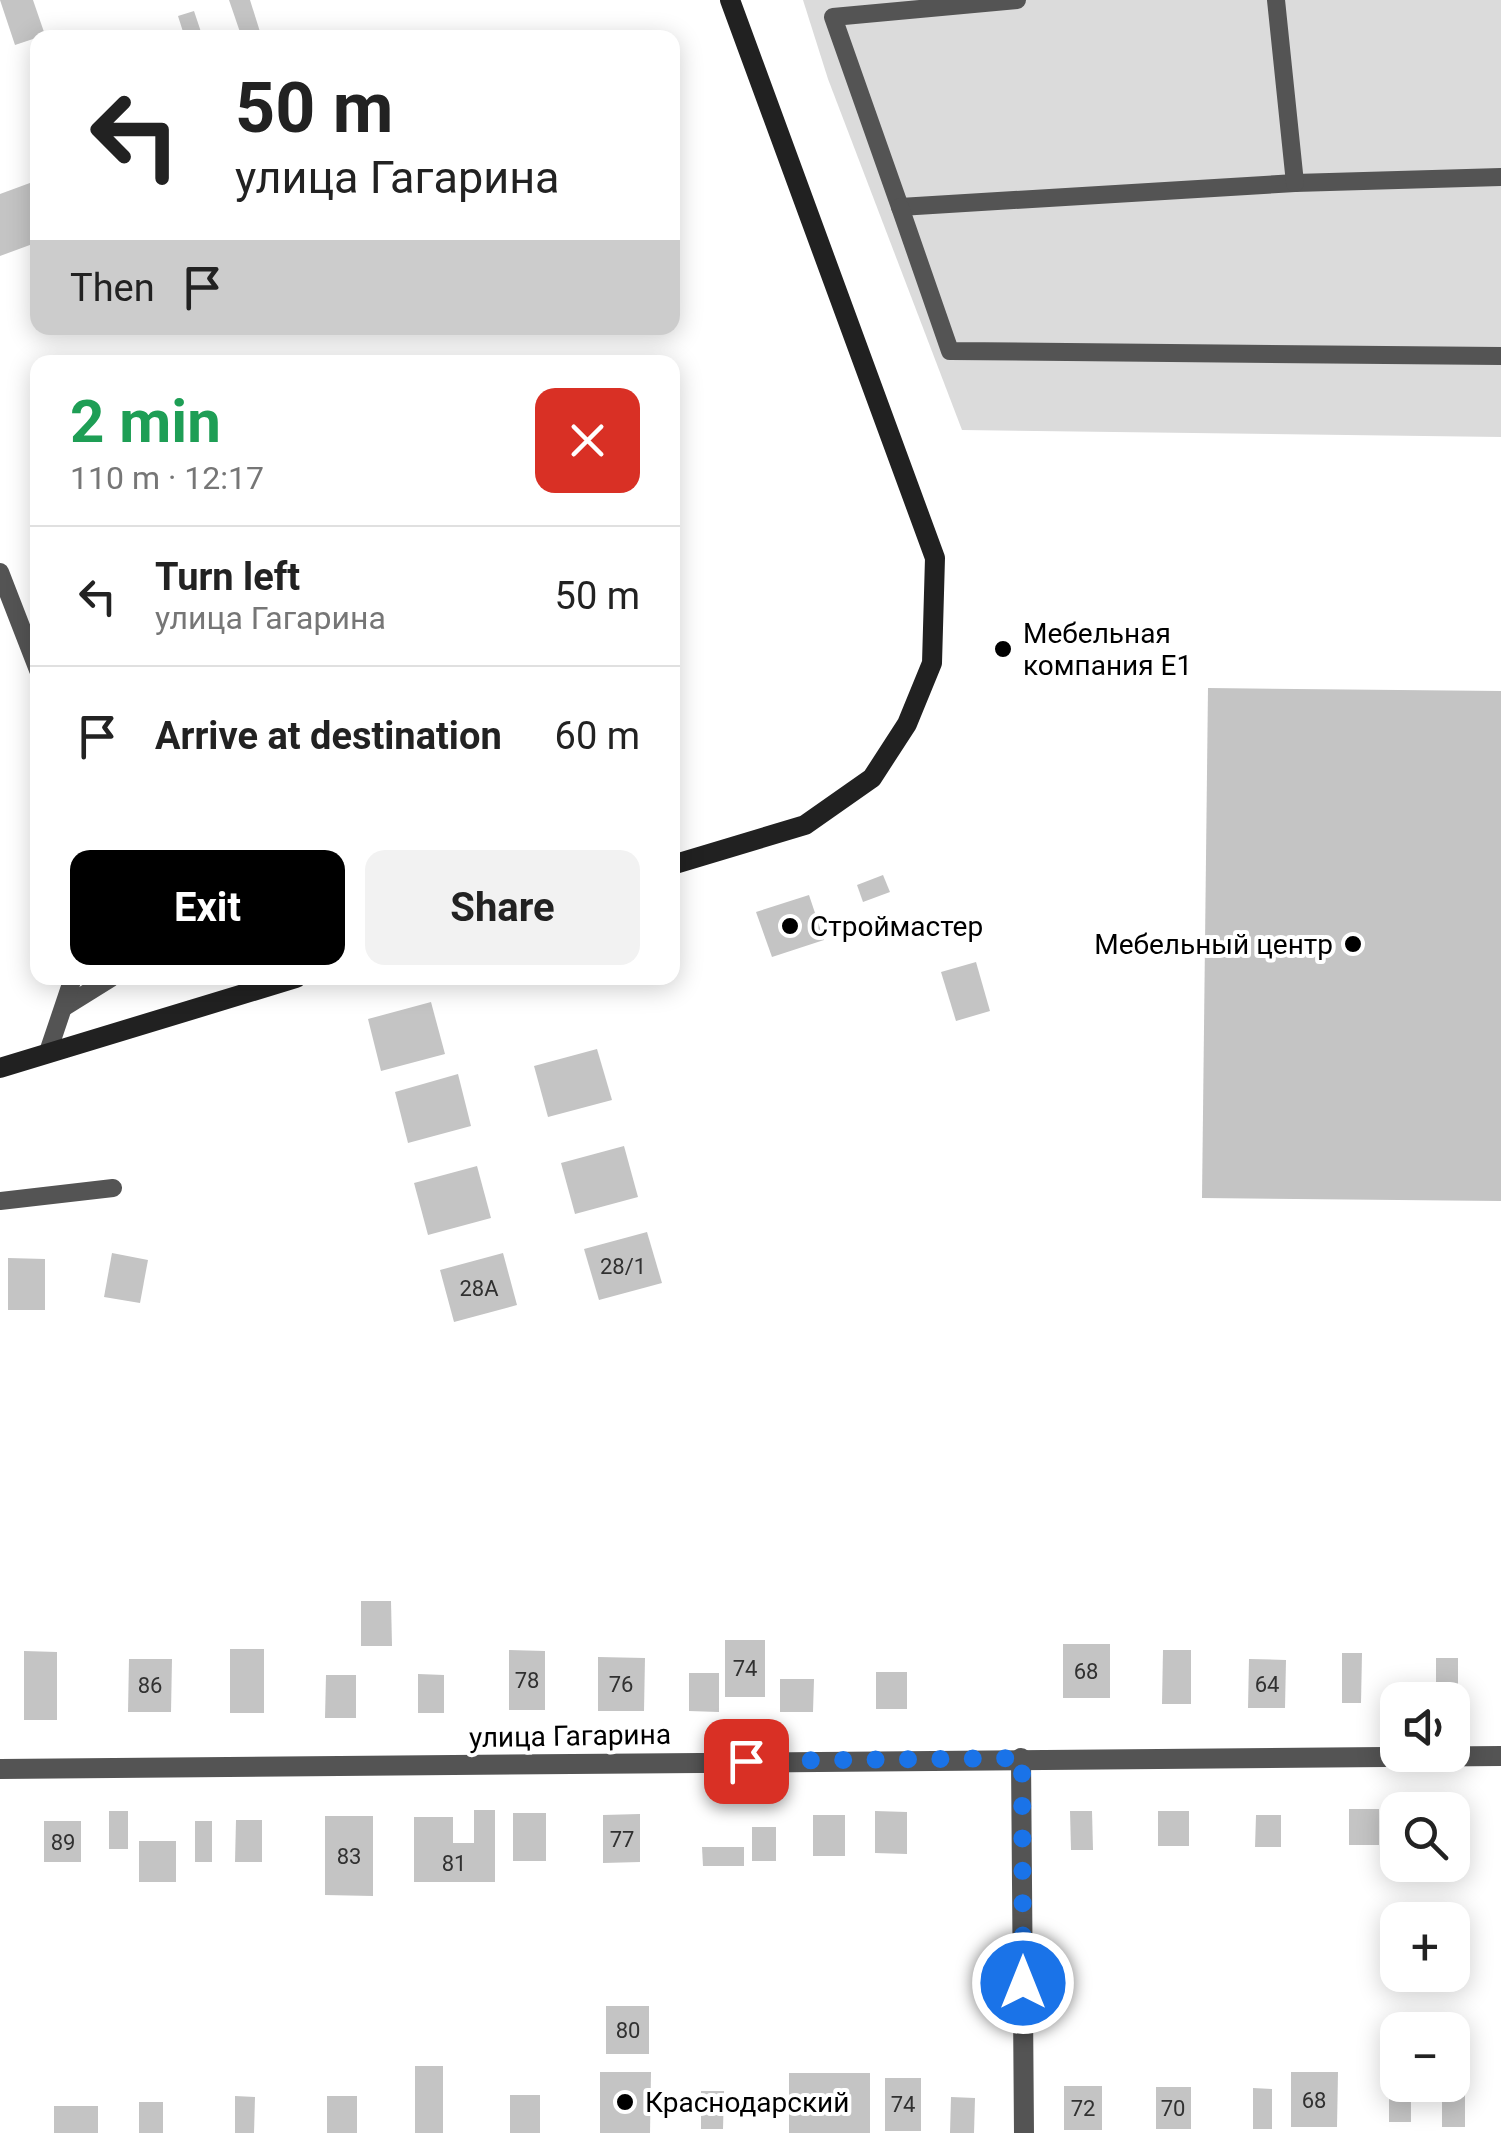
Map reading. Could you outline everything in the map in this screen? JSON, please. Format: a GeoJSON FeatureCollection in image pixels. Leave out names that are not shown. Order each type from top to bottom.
{"type":"FeatureCollection","features":[{"type":"Feature","properties":{"kind":"street"},"geometry":{"type":"LineString","coordinates":[[680,863],[805,825],[872,778],[907,724],[932,663],[936,558],[730,0]]}},
{"type":"Feature","properties":{"kind":"street"},"geometry":{"type":"LineString","coordinates":[[0,1068],[273,985]]}},
{"type":"Feature","properties":{"kind":"street","name":"улица Гагарина"},"geometry":{"type":"LineString","coordinates":[[0,1769],[1501,1756]]}},
{"type":"Feature","properties":{"kind":"street"},"geometry":{"type":"LineString","coordinates":[[1022,1758],[1024,2133]]}},
{"type":"Feature","properties":{"kind":"lane"},"geometry":{"type":"LineString","coordinates":[[1018,0],[831,9],[950,351],[1501,356]]}},
{"type":"Feature","properties":{"kind":"lane"},"geometry":{"type":"LineString","coordinates":[[1276,0],[1295,183]]}},
{"type":"Feature","properties":{"kind":"lane"},"geometry":{"type":"LineString","coordinates":[[900,207],[1295,183],[1501,177]]}},
{"type":"Feature","properties":{"kind":"lane"},"geometry":{"type":"LineString","coordinates":[[0,572],[30,649]]}},
{"type":"Feature","properties":{"kind":"lane"},"geometry":{"type":"LineString","coordinates":[[48,1052],[70,985]]}},
{"type":"Feature","properties":{"kind":"lane"},"geometry":{"type":"LineString","coordinates":[[66,1006],[100,985]]}},
{"type":"Feature","properties":{"kind":"lane"},"geometry":{"type":"LineString","coordinates":[[0,1201],[113,1188]]}},
{"type":"Feature","properties":{"kind":"shaded area"},"geometry":{"type":"Polygon","coordinates":[[[803,0],[1501,0],[1501,437],[962,430],[828,79],[803,0]]]}},
{"type":"Feature","properties":{"kind":"building"},"geometry":{"type":"Polygon","coordinates":[[[0,0],[33,0],[43,30],[30,30],[30,40],[15,45],[0,0]]]}},
{"type":"Feature","properties":{"kind":"building"},"geometry":{"type":"Polygon","coordinates":[[[229,0],[250,0],[259,30],[239,30],[229,0]]]}},
{"type":"Feature","properties":{"kind":"building"},"geometry":{"type":"Polygon","coordinates":[[[194,11],[200,30],[182,30],[178,16],[194,11]]]}},
{"type":"Feature","properties":{"kind":"building"},"geometry":{"type":"Polygon","coordinates":[[[30,183],[30,245],[0,256],[0,194],[30,183]]]}},
{"type":"Feature","properties":{"kind":"building","name":"Мебельный центр"},"geometry":{"type":"Polygon","coordinates":[[[1208,688],[1501,691],[1501,1201],[1202,1198],[1208,688]]]}},
{"type":"Feature","properties":{"kind":"building"},"geometry":{"type":"Polygon","coordinates":[[[883,875],[890,892],[863,902],[857,885],[883,875]]]}},
{"type":"Feature","properties":{"kind":"building","name":"Строймастер"},"geometry":{"type":"Polygon","coordinates":[[[809,895],[824,940],[772,957],[756,912],[809,895]]]}},
{"type":"Feature","properties":{"kind":"building"},"geometry":{"type":"Polygon","coordinates":[[[976,962],[990,1011],[956,1021],[941,972],[976,962]]]}},
{"type":"Feature","properties":{"kind":"building"},"geometry":{"type":"Polygon","coordinates":[[[431,1002],[445,1054],[381,1071],[368,1019],[431,1002]]]}},
{"type":"Feature","properties":{"kind":"building"},"geometry":{"type":"Polygon","coordinates":[[[597,1049],[612,1100],[548,1117],[534,1066],[597,1049]]]}},
{"type":"Feature","properties":{"kind":"building"},"geometry":{"type":"Polygon","coordinates":[[[458,1074],[471,1126],[408,1143],[395,1092],[458,1074]]]}},
{"type":"Feature","properties":{"kind":"building"},"geometry":{"type":"Polygon","coordinates":[[[624,1146],[638,1197],[575,1214],[561,1163],[624,1146]]]}},
{"type":"Feature","properties":{"kind":"building"},"geometry":{"type":"Polygon","coordinates":[[[477,1166],[491,1218],[428,1235],[414,1183],[477,1166]]]}},
{"type":"Feature","properties":{"kind":"building"},"geometry":{"type":"Polygon","coordinates":[[[647,1232],[662,1283],[599,1300],[584,1249],[647,1232]]]}},
{"type":"Feature","properties":{"kind":"building"},"geometry":{"type":"Polygon","coordinates":[[[112,1253],[148,1260],[140,1303],[104,1297],[112,1253]]]}},
{"type":"Feature","properties":{"kind":"building"},"geometry":{"type":"Polygon","coordinates":[[[503,1253],[517,1305],[454,1322],[440,1270],[503,1253]]]}},
{"type":"Feature","properties":{"kind":"building"},"geometry":{"type":"Polygon","coordinates":[[[8,1258],[45,1259],[45,1310],[8,1310],[8,1258]]]}},
{"type":"Feature","properties":{"kind":"building"},"geometry":{"type":"Polygon","coordinates":[[[361,1601],[391,1601],[392,1646],[361,1646],[361,1601]]]}},
{"type":"Feature","properties":{"kind":"building"},"geometry":{"type":"Polygon","coordinates":[[[725,1640],[765,1640],[765,1697],[725,1697],[725,1640]]]}},
{"type":"Feature","properties":{"kind":"building"},"geometry":{"type":"Polygon","coordinates":[[[1063,1644],[1110,1644],[1110,1698],[1063,1698],[1063,1644]]]}},
{"type":"Feature","properties":{"kind":"building"},"geometry":{"type":"Polygon","coordinates":[[[230,1649],[264,1649],[264,1713],[230,1713],[230,1649]]]}},
{"type":"Feature","properties":{"kind":"building"},"geometry":{"type":"Polygon","coordinates":[[[509,1650],[545,1651],[545,1710],[509,1710],[509,1650]]]}},
{"type":"Feature","properties":{"kind":"building"},"geometry":{"type":"Polygon","coordinates":[[[1163,1650],[1191,1650],[1191,1704],[1162,1704],[1163,1650]]]}},
{"type":"Feature","properties":{"kind":"building"},"geometry":{"type":"Polygon","coordinates":[[[24,1651],[57,1652],[57,1720],[24,1720],[24,1651]]]}},
{"type":"Feature","properties":{"kind":"building"},"geometry":{"type":"Polygon","coordinates":[[[1342,1653],[1362,1653],[1361,1703],[1342,1703],[1342,1653]]]}},
{"type":"Feature","properties":{"kind":"building"},"geometry":{"type":"Polygon","coordinates":[[[598,1657],[645,1658],[644,1711],[598,1711],[598,1657]]]}},
{"type":"Feature","properties":{"kind":"building"},"geometry":{"type":"Polygon","coordinates":[[[1436,1658],[1458,1658],[1458,1682],[1436,1682],[1436,1658]]]}},
{"type":"Feature","properties":{"kind":"building"},"geometry":{"type":"Polygon","coordinates":[[[129,1659],[172,1659],[171,1712],[128,1712],[129,1659]]]}},
{"type":"Feature","properties":{"kind":"building"},"geometry":{"type":"Polygon","coordinates":[[[1249,1659],[1286,1660],[1285,1708],[1248,1708],[1249,1659]]]}},
{"type":"Feature","properties":{"kind":"building"},"geometry":{"type":"Polygon","coordinates":[[[876,1672],[907,1672],[907,1709],[876,1709],[876,1672]]]}},
{"type":"Feature","properties":{"kind":"building"},"geometry":{"type":"Polygon","coordinates":[[[689,1673],[719,1673],[719,1712],[689,1711],[689,1673]]]}},
{"type":"Feature","properties":{"kind":"building"},"geometry":{"type":"Polygon","coordinates":[[[418,1674],[444,1675],[444,1713],[418,1713],[418,1674]]]}},
{"type":"Feature","properties":{"kind":"building"},"geometry":{"type":"Polygon","coordinates":[[[326,1675],[356,1675],[356,1718],[325,1718],[326,1675]]]}},
{"type":"Feature","properties":{"kind":"building"},"geometry":{"type":"Polygon","coordinates":[[[780,1679],[814,1679],[813,1712],[780,1712],[780,1679]]]}},
{"type":"Feature","properties":{"kind":"building"},"geometry":{"type":"Polygon","coordinates":[[[1349,1809],[1379,1809],[1379,1845],[1349,1845],[1349,1809]]]}},
{"type":"Feature","properties":{"kind":"building"},"geometry":{"type":"Polygon","coordinates":[[[474,1810],[495,1810],[495,1882],[414,1882],[414,1817],[453,1817],[453,1843],[474,1843],[474,1810]]]}},
{"type":"Feature","properties":{"kind":"building"},"geometry":{"type":"Polygon","coordinates":[[[109,1811],[128,1811],[128,1849],[109,1849],[109,1811]]]}},
{"type":"Feature","properties":{"kind":"building"},"geometry":{"type":"Polygon","coordinates":[[[875,1811],[907,1812],[907,1854],[875,1853],[875,1811]]]}},
{"type":"Feature","properties":{"kind":"building"},"geometry":{"type":"Polygon","coordinates":[[[1070,1811],[1092,1811],[1093,1850],[1071,1850],[1070,1811]]]}},
{"type":"Feature","properties":{"kind":"building"},"geometry":{"type":"Polygon","coordinates":[[[1158,1811],[1189,1811],[1189,1846],[1158,1846],[1158,1811]]]}},
{"type":"Feature","properties":{"kind":"building"},"geometry":{"type":"Polygon","coordinates":[[[513,1813],[546,1813],[546,1861],[513,1861],[513,1813]]]}},
{"type":"Feature","properties":{"kind":"building"},"geometry":{"type":"Polygon","coordinates":[[[640,1814],[640,1862],[603,1863],[603,1815],[640,1814]]]}},
{"type":"Feature","properties":{"kind":"building"},"geometry":{"type":"Polygon","coordinates":[[[813,1815],[845,1815],[845,1856],[813,1856],[813,1815]]]}},
{"type":"Feature","properties":{"kind":"building"},"geometry":{"type":"Polygon","coordinates":[[[1256,1815],[1281,1815],[1281,1847],[1255,1847],[1256,1815]]]}},
{"type":"Feature","properties":{"kind":"building"},"geometry":{"type":"Polygon","coordinates":[[[325,1816],[373,1816],[373,1896],[325,1895],[325,1816]]]}},
{"type":"Feature","properties":{"kind":"building"},"geometry":{"type":"Polygon","coordinates":[[[236,1820],[262,1820],[262,1862],[235,1862],[236,1820]]]}},
{"type":"Feature","properties":{"kind":"building"},"geometry":{"type":"Polygon","coordinates":[[[44,1821],[81,1821],[81,1862],[44,1862],[44,1821]]]}},
{"type":"Feature","properties":{"kind":"building"},"geometry":{"type":"Polygon","coordinates":[[[195,1821],[212,1821],[212,1862],[195,1862],[195,1821]]]}},
{"type":"Feature","properties":{"kind":"building"},"geometry":{"type":"Polygon","coordinates":[[[752,1827],[776,1827],[776,1861],[752,1861],[752,1827]]]}},
{"type":"Feature","properties":{"kind":"building"},"geometry":{"type":"Polygon","coordinates":[[[139,1841],[176,1841],[176,1882],[139,1882],[139,1841]]]}},
{"type":"Feature","properties":{"kind":"building"},"geometry":{"type":"Polygon","coordinates":[[[702,1847],[744,1847],[744,1866],[703,1866],[702,1847]]]}},
{"type":"Feature","properties":{"kind":"building"},"geometry":{"type":"Polygon","coordinates":[[[606,2006],[649,2006],[649,2054],[606,2054],[606,2006]]]}},
{"type":"Feature","properties":{"kind":"building"},"geometry":{"type":"Polygon","coordinates":[[[415,2066],[443,2066],[443,2133],[415,2133],[415,2066]]]}},
{"type":"Feature","properties":{"kind":"building","name":"Краснодарский"},"geometry":{"type":"Polygon","coordinates":[[[600,2072],[651,2072],[650,2133],[600,2133],[600,2072]]]}},
{"type":"Feature","properties":{"kind":"building"},"geometry":{"type":"Polygon","coordinates":[[[1291,2072],[1338,2072],[1337,2127],[1291,2127],[1291,2072]]]}},
{"type":"Feature","properties":{"kind":"building"},"geometry":{"type":"Polygon","coordinates":[[[789,2073],[870,2073],[870,2133],[789,2133],[789,2073]]]}},
{"type":"Feature","properties":{"kind":"building"},"geometry":{"type":"Polygon","coordinates":[[[885,2078],[921,2078],[921,2131],[885,2131],[885,2078]]]}},
{"type":"Feature","properties":{"kind":"building"},"geometry":{"type":"Polygon","coordinates":[[[1064,2086],[1102,2086],[1102,2130],[1064,2130],[1064,2086]]]}},
{"type":"Feature","properties":{"kind":"building"},"geometry":{"type":"Polygon","coordinates":[[[1156,2087],[1191,2087],[1191,2129],[1156,2129],[1156,2087]]]}},
{"type":"Feature","properties":{"kind":"building"},"geometry":{"type":"Polygon","coordinates":[[[1253,2088],[1272,2089],[1272,2129],[1253,2129],[1253,2088]]]}},
{"type":"Feature","properties":{"kind":"building"},"geometry":{"type":"Polygon","coordinates":[[[701,2091],[724,2091],[723,2129],[701,2129],[701,2091]]]}},
{"type":"Feature","properties":{"kind":"building"},"geometry":{"type":"Polygon","coordinates":[[[510,2095],[540,2095],[540,2133],[510,2133],[510,2095]]]}},
{"type":"Feature","properties":{"kind":"building"},"geometry":{"type":"Polygon","coordinates":[[[235,2096],[255,2097],[254,2133],[235,2133],[235,2096]]]}},
{"type":"Feature","properties":{"kind":"building"},"geometry":{"type":"Polygon","coordinates":[[[327,2096],[357,2096],[357,2133],[327,2133],[327,2096]]]}},
{"type":"Feature","properties":{"kind":"building"},"geometry":{"type":"Polygon","coordinates":[[[951,2097],[975,2098],[974,2133],[950,2133],[951,2097]]]}},
{"type":"Feature","properties":{"kind":"building"},"geometry":{"type":"Polygon","coordinates":[[[139,2102],[163,2102],[163,2133],[139,2133],[139,2102]]]}},
{"type":"Feature","properties":{"kind":"building"},"geometry":{"type":"Polygon","coordinates":[[[1389,2102],[1411,2102],[1411,2122],[1389,2122],[1389,2102]]]}},
{"type":"Feature","properties":{"kind":"building"},"geometry":{"type":"Polygon","coordinates":[[[1442,2102],[1465,2102],[1465,2127],[1442,2127],[1442,2102]]]}},
{"type":"Feature","properties":{"kind":"building"},"geometry":{"type":"Polygon","coordinates":[[[54,2106],[98,2106],[98,2133],[54,2133],[54,2106]]]}},
{"type":"Feature","properties":{"kind":"place","name":"Мебельная компания Е1"},"geometry":{"type":"Point","coordinates":[1003,649]}},
{"type":"Feature","properties":{"kind":"place","name":"Строймастер"},"geometry":{"type":"Point","coordinates":[790,926]}},
{"type":"Feature","properties":{"kind":"place","name":"Мебельный центр"},"geometry":{"type":"Point","coordinates":[1353,944]}},
{"type":"Feature","properties":{"kind":"place","name":"Краснодарский"},"geometry":{"type":"Point","coordinates":[625,2102]}},
{"type":"Feature","properties":{"kind":"route"},"geometry":{"type":"LineString","coordinates":[[746,1761],[1022,1758],[1023,1983]]}}]}
